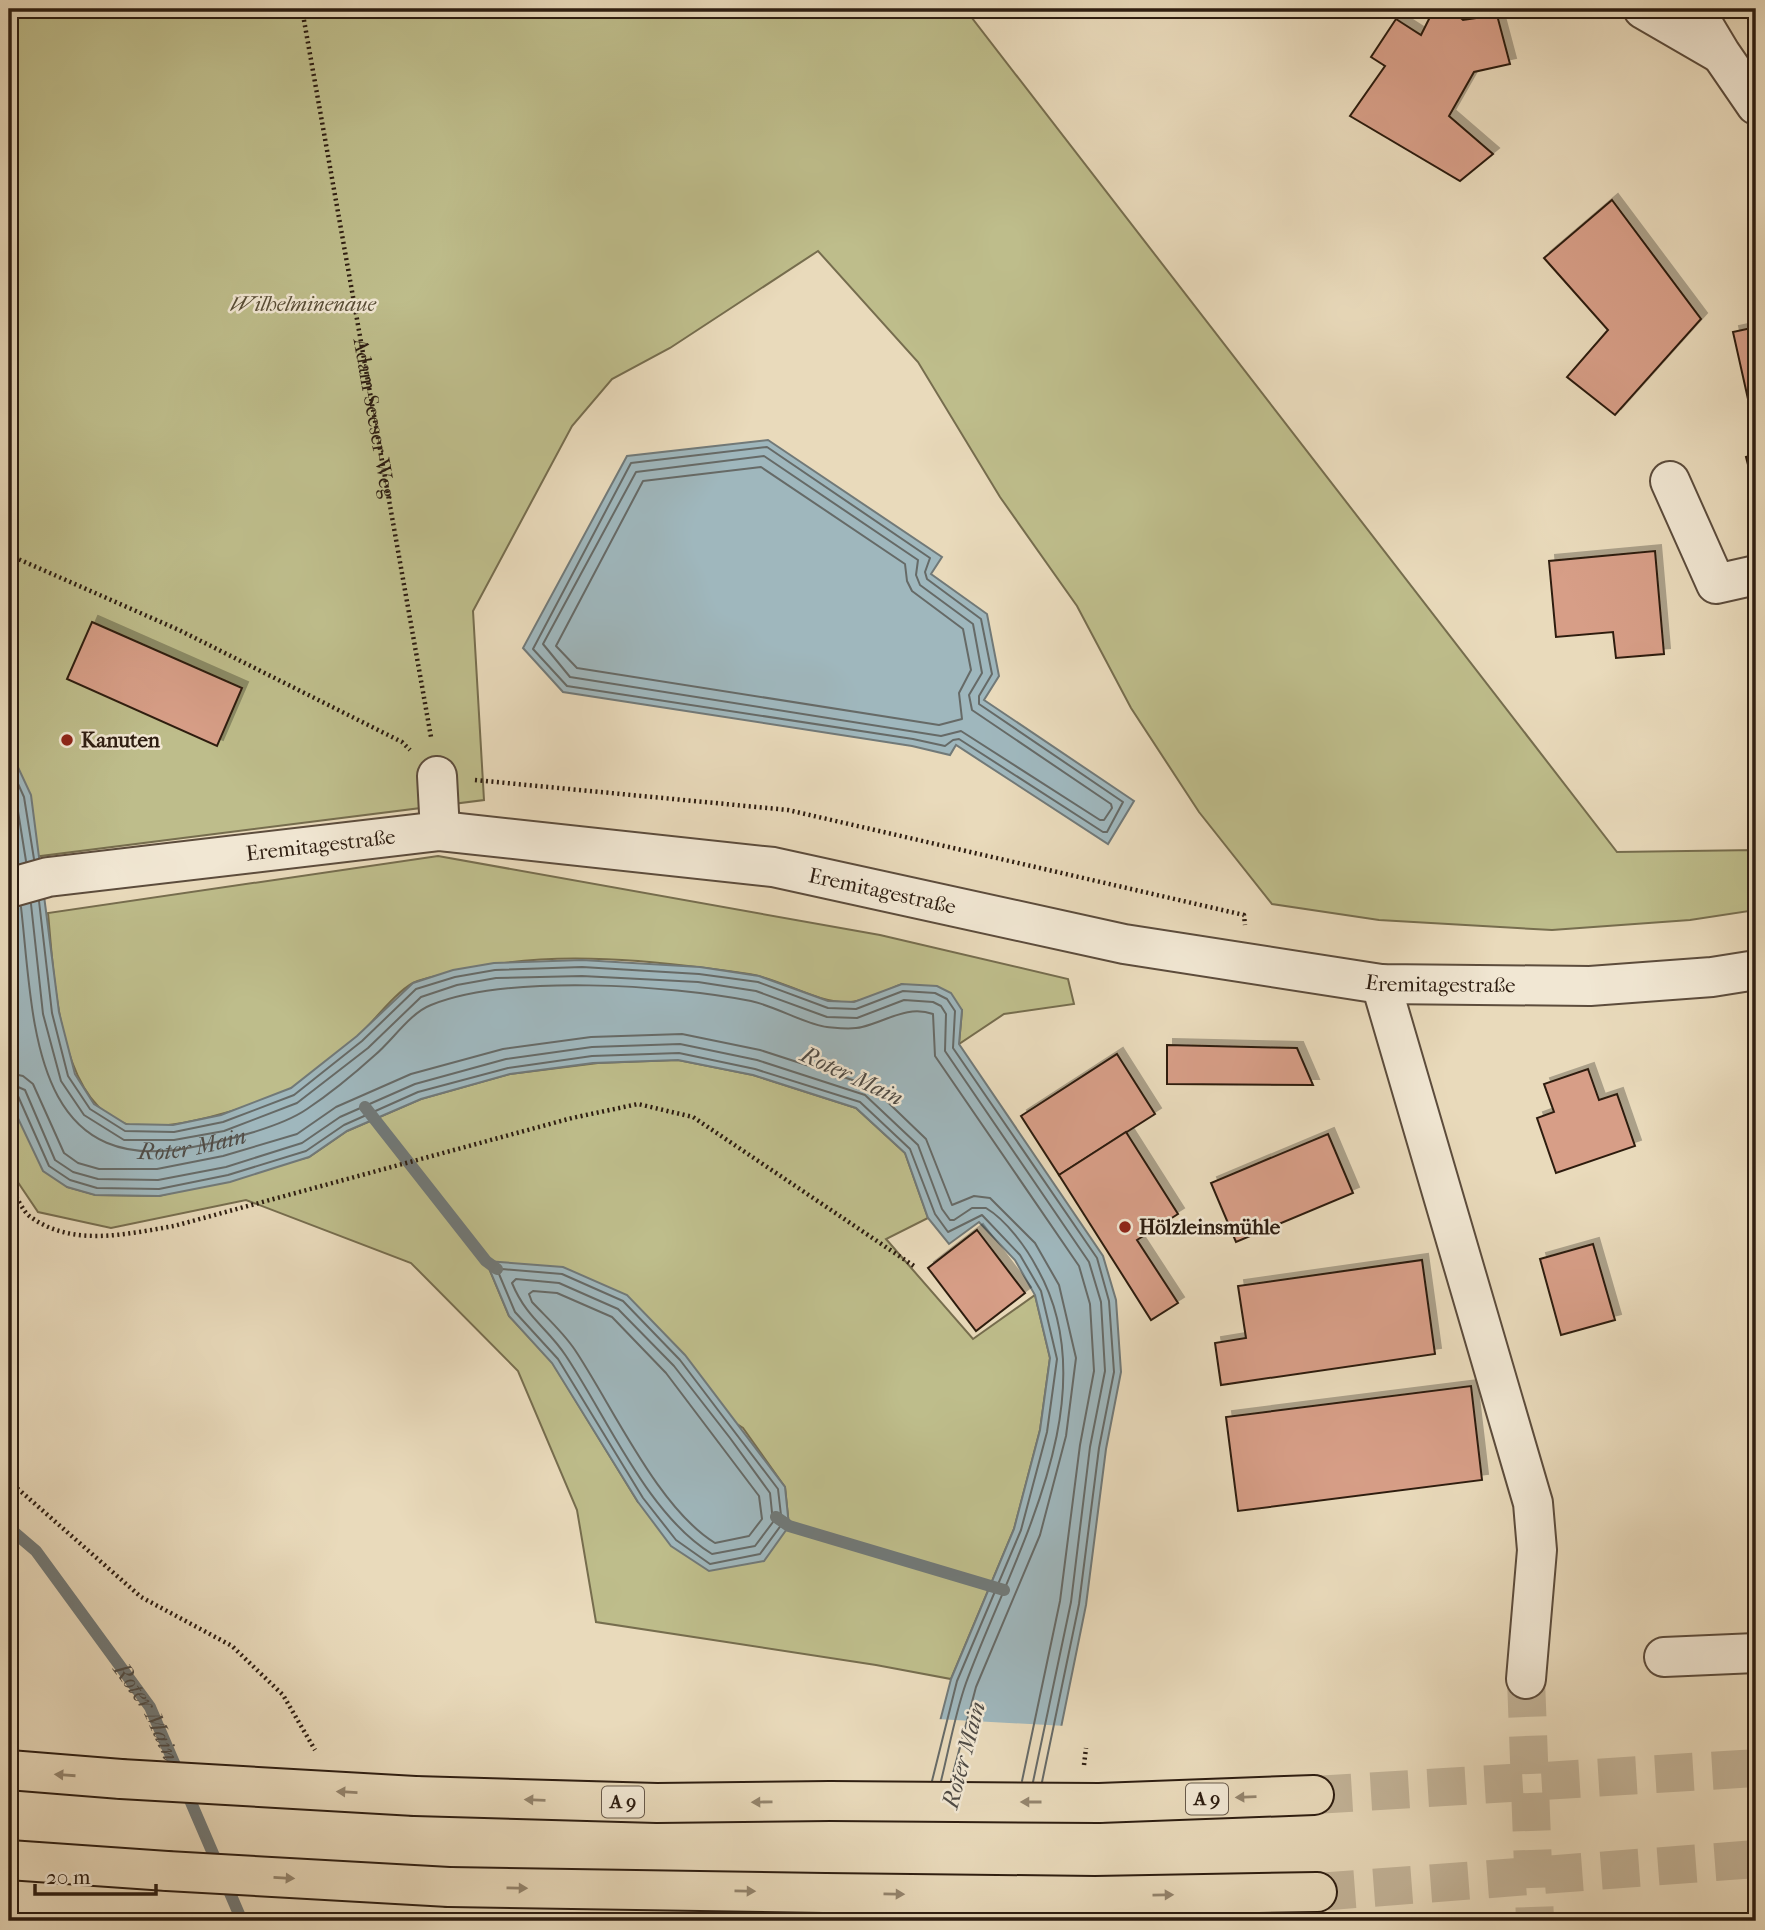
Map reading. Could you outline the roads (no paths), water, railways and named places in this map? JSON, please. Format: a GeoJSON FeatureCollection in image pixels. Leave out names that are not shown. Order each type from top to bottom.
{"type":"FeatureCollection","features":[{"type":"Feature","properties":{"kind":"highway","name":"A 9"},"geometry":{"type":"LineString","coordinates":[[9,1770],[415,1796],[657,1803],[1099,1803],[1314,1795]]}},
{"type":"Feature","properties":{"kind":"highway"},"geometry":{"type":"LineString","coordinates":[[9,1860],[449,1887],[1095,1896],[1317,1892]]}},
{"type":"Feature","properties":{"kind":"street"},"geometry":{"type":"LineString","coordinates":[[1643,9],[1721,54]]}},
{"type":"Feature","properties":{"kind":"street"},"geometry":{"type":"LineString","coordinates":[[1694,9],[1756,105]]}},
{"type":"Feature","properties":{"kind":"street"},"geometry":{"type":"LineString","coordinates":[[1670,481],[1716,584],[1756,575]]}},
{"type":"Feature","properties":{"kind":"street"},"geometry":{"type":"LineString","coordinates":[[438,776],[440,831]]}},
{"type":"Feature","properties":{"kind":"street","name":"Eremitagestraße"},"geometry":{"type":"LineString","coordinates":[[9,888],[48,877],[440,831],[773,867],[1124,944],[1381,984],[1590,986],[1712,977],[1756,970]]}},
{"type":"Feature","properties":{"kind":"street"},"geometry":{"type":"LineString","coordinates":[[1381,984],[1533,1503],[1537,1550],[1526,1679]]}},
{"type":"Feature","properties":{"kind":"street"},"geometry":{"type":"LineString","coordinates":[[1664,1657],[1756,1653]]}},
{"type":"Feature","properties":{"kind":"water"},"geometry":{"type":"Polygon","coordinates":[[[768,440],[942,557],[931,574],[987,614],[999,676],[984,700],[1134,801],[1108,844],[956,745],[950,755],[912,746],[563,692],[523,648],[627,456],[768,440]]]}},
{"type":"Feature","properties":{"kind":"water"},"geometry":{"type":"Polygon","coordinates":[[[9,748],[31,795],[59,1012],[75,1074],[94,1104],[126,1124],[173,1125],[221,1115],[291,1088],[357,1036],[413,983],[453,970],[494,963],[582,960],[700,967],[759,976],[828,1001],[854,1002],[902,984],[937,986],[951,993],[962,1010],[959,1044],[1103,1256],[1116,1300],[1121,1372],[1106,1449],[1086,1605],[1054,1762],[888,1921],[951,1679],[1014,1529],[1040,1430],[1050,1358],[1035,1295],[1015,1260],[979,1222],[949,1244],[928,1218],[905,1153],[856,1108],[753,1075],[678,1060],[593,1063],[510,1074],[421,1099],[347,1131],[309,1157],[230,1182],[159,1196],[95,1195],[67,1187],[43,1171],[14,1110],[9,1083],[9,748]]]}},
{"type":"Feature","properties":{"kind":"water"},"geometry":{"type":"Polygon","coordinates":[[[486,1261],[563,1267],[627,1295],[685,1355],[785,1487],[789,1526],[764,1561],[709,1571],[671,1546],[638,1502],[552,1363],[509,1316],[486,1261]]]}},
{"type":"Feature","properties":{"kind":"waterway","name":"Roter Main"},"geometry":{"type":"LineString","coordinates":[[365,1107],[486,1261],[497,1269]]}},
{"type":"Feature","properties":{"kind":"waterway","name":"Roter Main"},"geometry":{"type":"LineString","coordinates":[[776,1517],[789,1526],[1004,1590]]}},
{"type":"Feature","properties":{"kind":"waterway","name":"Roter Main"},"geometry":{"type":"LineString","coordinates":[[9,1528],[36,1551],[150,1707],[242,1921]]}},
{"type":"Feature","properties":{"kind":"tunnel"},"geometry":{"type":"LineString","coordinates":[[1526,1679],[1535,1921]]}},
{"type":"Feature","properties":{"kind":"tunnel"},"geometry":{"type":"LineString","coordinates":[[1314,1795],[1756,1768]]}},
{"type":"Feature","properties":{"kind":"tunnel"},"geometry":{"type":"LineString","coordinates":[[1317,1892],[1756,1859]]}},
{"type":"Feature","properties":{"kind":"place","name":"Kanuten"},"geometry":{"type":"Point","coordinates":[67,740]}},
{"type":"Feature","properties":{"kind":"place","name":"Hölzleinsmühle"},"geometry":{"type":"Point","coordinates":[1125,1227]}},
{"type":"Feature","properties":{"kind":"park label","name":"Wilhelminenaue"},"geometry":{"type":"Point","coordinates":[303,304]}}]}
